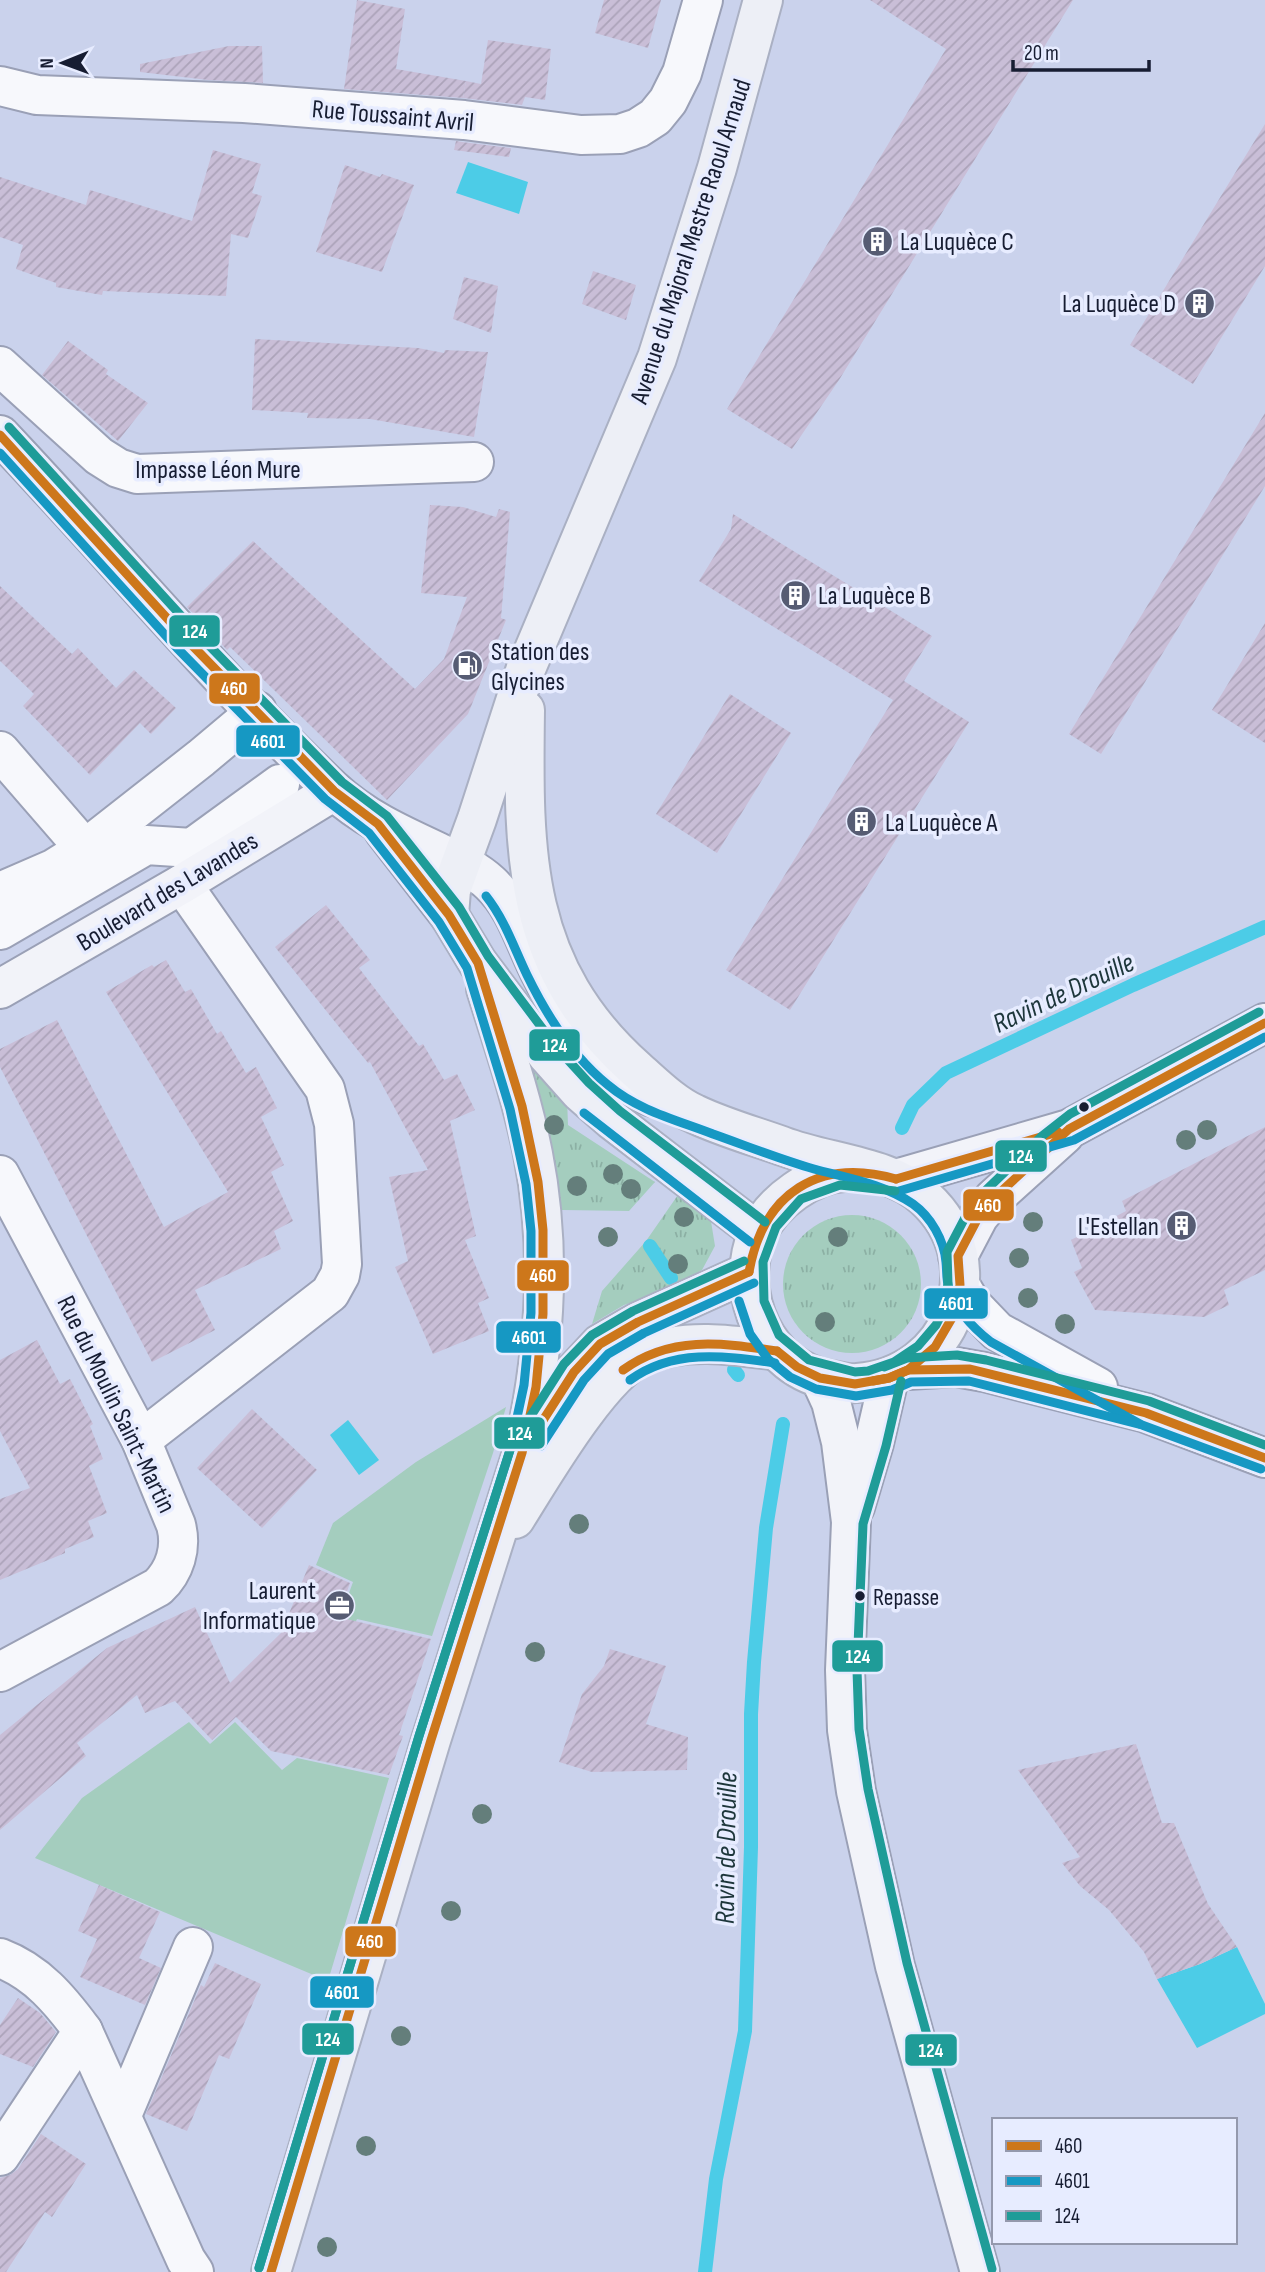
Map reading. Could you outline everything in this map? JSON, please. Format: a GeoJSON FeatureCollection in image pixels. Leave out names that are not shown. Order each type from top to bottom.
{"type":"FeatureCollection","features":[{"type":"Feature","properties":{"kind":"main road","name":"Avenue du Majoral Mestre Raoul Arnaud"},"geometry":{"type":"LineString","coordinates":[[449,915],[451,890],[525,671],[657,358],[717,168],[763,0]]}},
{"type":"Feature","properties":{"kind":"main road","name":"Avenue du Majoral Mestre Raoul Arnaud"},"geometry":{"type":"LineString","coordinates":[[525,671],[524,801],[528,863],[537,913],[542,932],[565,979],[595,1027],[625,1059],[693,1114],[791,1149],[887,1177]]}},
{"type":"Feature","properties":{"kind":"main road"},"geometry":{"type":"LineString","coordinates":[[449,915],[478,963],[548,1056],[580,1092],[612,1120],[758,1232]]}},
{"type":"Feature","properties":{"kind":"main road"},"geometry":{"type":"LineString","coordinates":[[271,2272],[357,1980],[522,1453],[540,1358],[545,1278],[536,1172],[522,1106],[478,963]]}},
{"type":"Feature","properties":{"kind":"main road"},"geometry":{"type":"LineString","coordinates":[[842,1172],[887,1177],[925,1198],[946,1224],[959,1270],[953,1318],[935,1347],[899,1374],[855,1384],[820,1378],[797,1367],[777,1351],[761,1329],[751,1302],[749,1272],[751,1253],[758,1232],[779,1202],[808,1181],[842,1172]]}},
{"type":"Feature","properties":{"kind":"main road"},"geometry":{"type":"LineString","coordinates":[[522,1453],[574,1372],[600,1345],[621,1330],[749,1272]]}},
{"type":"Feature","properties":{"kind":"main road"},"geometry":{"type":"LineString","coordinates":[[488,1558],[569,1436],[606,1387],[630,1363],[656,1350],[678,1346],[729,1344],[777,1351]]}},
{"type":"Feature","properties":{"kind":"street","name":"Rue Toussaint Avril"},"geometry":{"type":"LineString","coordinates":[[0,86],[37,95],[244,103],[464,120],[581,135],[620,134],[638,128],[655,117],[668,101],[682,72],[703,0]]}},
{"type":"Feature","properties":{"kind":"street","name":"Impasse Léon Mure"},"geometry":{"type":"LineString","coordinates":[[0,366],[99,456],[118,468],[137,474],[474,462]]}},
{"type":"Feature","properties":{"kind":"street"},"geometry":{"type":"LineString","coordinates":[[0,435],[186,639],[334,790],[378,824],[460,863],[489,883],[503,897],[540,972],[577,1034],[592,1053],[631,1087],[693,1114]]}},
{"type":"Feature","properties":{"kind":"street"},"geometry":{"type":"LineString","coordinates":[[0,892],[53,869],[85,849],[257,711]]}},
{"type":"Feature","properties":{"kind":"street"},"geometry":{"type":"LineString","coordinates":[[0,751],[85,849]]}},
{"type":"Feature","properties":{"kind":"street"},"geometry":{"type":"LineString","coordinates":[[0,930],[146,845],[192,848],[281,784]]}},
{"type":"Feature","properties":{"kind":"street","name":"Boulevard des Lavandes"},"geometry":{"type":"LineString","coordinates":[[0,989],[182,884],[334,790]]}},
{"type":"Feature","properties":{"kind":"street"},"geometry":{"type":"LineString","coordinates":[[378,824],[449,915]]}},
{"type":"Feature","properties":{"kind":"street"},"geometry":{"type":"LineString","coordinates":[[141,1440],[330,1293],[341,1275],[342,1264],[334,1124],[325,1089],[182,884]]}},
{"type":"Feature","properties":{"kind":"street"},"geometry":{"type":"LineString","coordinates":[[887,1177],[1069,1129],[1265,1023]]}},
{"type":"Feature","properties":{"kind":"street"},"geometry":{"type":"LineString","coordinates":[[1069,1129],[994,1198],[979,1216],[959,1270],[972,1305],[997,1331],[1146,1413]]}},
{"type":"Feature","properties":{"kind":"street","name":"Rue du Moulin Saint-Martin"},"geometry":{"type":"LineString","coordinates":[[0,1175],[141,1440],[178,1531],[177,1555],[170,1573],[158,1587],[0,1672]]}},
{"type":"Feature","properties":{"kind":"street"},"geometry":{"type":"LineString","coordinates":[[851,1522],[874,1443],[899,1374],[970,1369],[1146,1413],[1265,1458]]}},
{"type":"Feature","properties":{"kind":"street"},"geometry":{"type":"LineString","coordinates":[[820,1378],[831,1402],[841,1442],[851,1522],[845,1670],[847,1730],[856,1791],[895,1966],[979,2272]]}},
{"type":"Feature","properties":{"kind":"street"},"geometry":{"type":"LineString","coordinates":[[122,2115],[193,1947]]}},
{"type":"Feature","properties":{"kind":"street"},"geometry":{"type":"LineString","coordinates":[[0,1958],[40,1980],[83,2031],[186,2260],[194,2272]]}},
{"type":"Feature","properties":{"kind":"street"},"geometry":{"type":"LineString","coordinates":[[0,2156],[83,2031]]}},
{"type":"Feature","properties":{"kind":"green space"},"geometry":{"type":"Polygon","coordinates":[[[526,1051],[567,1098],[568,1125],[655,1182],[629,1211],[562,1210],[549,1142],[526,1051]]]}},
{"type":"Feature","properties":{"kind":"green space"},"geometry":{"type":"Polygon","coordinates":[[[680,1192],[710,1215],[715,1246],[702,1270],[668,1290],[624,1305],[592,1324],[602,1291],[646,1241],[680,1192]]]}},
{"type":"Feature","properties":{"kind":"green space"},"geometry":{"type":"Polygon","coordinates":[[[852,1215],[878,1221],[900,1236],[915,1258],[921,1284],[915,1310],[900,1332],[878,1347],[852,1353],[826,1347],[804,1332],[789,1310],[783,1284],[789,1258],[804,1236],[826,1221],[852,1215]]]}},
{"type":"Feature","properties":{"kind":"green space"},"geometry":{"type":"Polygon","coordinates":[[[506,1407],[432,1636],[357,1619],[353,1628],[337,1626],[353,1582],[316,1565],[333,1523],[416,1462],[506,1407]]]}},
{"type":"Feature","properties":{"kind":"green space"},"geometry":{"type":"Polygon","coordinates":[[[189,1722],[210,1744],[235,1722],[282,1770],[297,1758],[389,1778],[328,1981],[35,1858],[82,1798],[189,1722]]]}},
{"type":"Feature","properties":{"kind":"water"},"geometry":{"type":"Polygon","coordinates":[[[468,162],[528,182],[519,214],[456,193],[468,162]]]}},
{"type":"Feature","properties":{"kind":"water"},"geometry":{"type":"Polygon","coordinates":[[[348,1420],[379,1460],[359,1475],[330,1435],[348,1420]]]}},
{"type":"Feature","properties":{"kind":"water"},"geometry":{"type":"Polygon","coordinates":[[[1237,1947],[1265,2004],[1265,2014],[1197,2048],[1157,1979],[1237,1947]]]}},
{"type":"Feature","properties":{"kind":"building"},"geometry":{"type":"Polygon","coordinates":[[[357,0],[405,9],[396,69],[466,81],[463,98],[344,89],[357,0]]]}},
{"type":"Feature","properties":{"kind":"building"},"geometry":{"type":"Polygon","coordinates":[[[604,0],[661,0],[648,48],[595,33],[604,0]]]}},
{"type":"Feature","properties":{"kind":"building","name":"La Luquèce C"},"geometry":{"type":"Polygon","coordinates":[[[870,0],[1073,0],[839,380],[792,449],[727,409],[946,49],[870,0]]]}},
{"type":"Feature","properties":{"kind":"building"},"geometry":{"type":"Polygon","coordinates":[[[488,40],[551,49],[545,100],[525,97],[522,105],[463,98],[466,81],[481,84],[488,40]]]}},
{"type":"Feature","properties":{"kind":"building"},"geometry":{"type":"Polygon","coordinates":[[[229,46],[262,46],[263,83],[140,72],[140,64],[229,46]]]}},
{"type":"Feature","properties":{"kind":"building","name":"La Luquèce D"},"geometry":{"type":"Polygon","coordinates":[[[1265,124],[1265,266],[1193,384],[1130,345],[1265,124]]]}},
{"type":"Feature","properties":{"kind":"building"},"geometry":{"type":"Polygon","coordinates":[[[456,141],[511,148],[509,157],[454,150],[456,141]]]}},
{"type":"Feature","properties":{"kind":"building"},"geometry":{"type":"Polygon","coordinates":[[[213,150],[261,164],[252,193],[262,196],[248,238],[231,234],[226,296],[103,291],[102,295],[56,287],[56,283],[16,269],[23,245],[0,237],[0,177],[86,205],[90,190],[192,221],[213,150]]]}},
{"type":"Feature","properties":{"kind":"building"},"geometry":{"type":"Polygon","coordinates":[[[345,165],[414,185],[382,272],[316,252],[345,165]]]}},
{"type":"Feature","properties":{"kind":"building"},"geometry":{"type":"Polygon","coordinates":[[[593,271],[636,285],[626,320],[582,304],[593,271]]]}},
{"type":"Feature","properties":{"kind":"building"},"geometry":{"type":"Polygon","coordinates":[[[464,277],[498,286],[491,333],[453,319],[464,277]]]}},
{"type":"Feature","properties":{"kind":"building"},"geometry":{"type":"Polygon","coordinates":[[[255,339],[418,348],[444,353],[445,350],[488,352],[474,437],[370,419],[307,418],[308,413],[252,410],[255,339]]]}},
{"type":"Feature","properties":{"kind":"building"},"geometry":{"type":"Polygon","coordinates":[[[68,341],[108,370],[106,374],[148,403],[118,441],[42,375],[68,341]]]}},
{"type":"Feature","properties":{"kind":"building"},"geometry":{"type":"Polygon","coordinates":[[[1265,413],[1265,486],[1101,754],[1069,734],[1265,413]]]}},
{"type":"Feature","properties":{"kind":"building"},"geometry":{"type":"Polygon","coordinates":[[[430,505],[463,507],[496,517],[499,509],[510,512],[501,618],[506,620],[468,714],[387,800],[230,647],[227,650],[187,607],[253,541],[415,689],[444,659],[467,597],[421,593],[430,505]]]}},
{"type":"Feature","properties":{"kind":"building","name":"La Luquèce A"},"geometry":{"type":"Polygon","coordinates":[[[733,514],[932,636],[904,681],[969,722],[790,1010],[726,970],[893,700],[699,581],[731,529],[733,514]]]}},
{"type":"Feature","properties":{"kind":"building"},"geometry":{"type":"Polygon","coordinates":[[[0,586],[72,654],[78,648],[116,688],[134,670],[176,708],[151,734],[140,723],[90,775],[23,706],[34,694],[0,661],[0,586]]]}},
{"type":"Feature","properties":{"kind":"building"},"geometry":{"type":"Polygon","coordinates":[[[1265,623],[1265,743],[1212,710],[1265,623]]]}},
{"type":"Feature","properties":{"kind":"building"},"geometry":{"type":"Polygon","coordinates":[[[730,694],[791,733],[717,853],[656,814],[730,694]]]}},
{"type":"Feature","properties":{"kind":"building"},"geometry":{"type":"Polygon","coordinates":[[[326,905],[370,960],[359,968],[419,1046],[423,1044],[444,1080],[457,1074],[475,1110],[450,1121],[476,1236],[465,1240],[489,1298],[478,1303],[489,1331],[433,1354],[395,1267],[408,1261],[389,1177],[428,1170],[370,1062],[368,1063],[275,947],[326,905]]]}},
{"type":"Feature","properties":{"kind":"building"},"geometry":{"type":"Polygon","coordinates":[[[166,960],[185,992],[191,989],[217,1034],[221,1031],[246,1073],[256,1067],[277,1108],[261,1117],[284,1165],[271,1172],[293,1221],[274,1231],[281,1249],[195,1290],[215,1330],[152,1362],[0,1067],[0,1049],[57,1020],[164,1227],[228,1192],[106,992],[152,965],[154,967],[166,960]]]}},
{"type":"Feature","properties":{"kind":"building","name":"L'Estellan"},"geometry":{"type":"Polygon","coordinates":[[[1265,1127],[1265,1270],[1224,1290],[1229,1305],[1204,1317],[1095,1310],[1074,1272],[1082,1268],[1071,1240],[1126,1211],[1122,1201],[1265,1127]]]}},
{"type":"Feature","properties":{"kind":"building"},"geometry":{"type":"Polygon","coordinates":[[[37,1340],[60,1384],[70,1379],[93,1424],[90,1426],[103,1459],[89,1466],[107,1513],[88,1521],[94,1537],[65,1549],[65,1553],[0,1580],[0,1499],[30,1488],[0,1431],[0,1360],[37,1340]]]}},
{"type":"Feature","properties":{"kind":"building"},"geometry":{"type":"Polygon","coordinates":[[[252,1409],[317,1470],[262,1528],[197,1468],[252,1409]]]}},
{"type":"Feature","properties":{"kind":"building"},"geometry":{"type":"Polygon","coordinates":[[[309,1565],[350,1583],[338,1617],[431,1639],[399,1735],[403,1736],[389,1775],[271,1751],[236,1717],[212,1740],[175,1701],[145,1713],[137,1695],[77,1743],[86,1756],[0,1830],[0,1735],[107,1648],[195,1607],[230,1683],[281,1633],[309,1565]]]}},
{"type":"Feature","properties":{"kind":"building"},"geometry":{"type":"Polygon","coordinates":[[[610,1649],[666,1666],[646,1724],[688,1737],[687,1770],[592,1772],[559,1762],[582,1694],[604,1666],[610,1649]]]}},
{"type":"Feature","properties":{"kind":"building"},"geometry":{"type":"Polygon","coordinates":[[[1136,1744],[1162,1823],[1174,1823],[1208,1904],[1237,1947],[1157,1979],[1144,1952],[1109,1910],[1080,1886],[1062,1863],[1080,1857],[1018,1770],[1136,1744]]]}},
{"type":"Feature","properties":{"kind":"building"},"geometry":{"type":"Polygon","coordinates":[[[99,1885],[160,1912],[139,1958],[161,1968],[145,2005],[80,1977],[97,1939],[78,1931],[99,1885]]]}},
{"type":"Feature","properties":{"kind":"building"},"geometry":{"type":"Polygon","coordinates":[[[215,1963],[261,1984],[229,2059],[219,2055],[187,2131],[146,2114],[201,1985],[204,1987],[215,1963]]]}},
{"type":"Feature","properties":{"kind":"building"},"geometry":{"type":"Polygon","coordinates":[[[18,1998],[40,2013],[56,2032],[33,2067],[0,2054],[0,2025],[18,1998]]]}},
{"type":"Feature","properties":{"kind":"building"},"geometry":{"type":"Polygon","coordinates":[[[41,2134],[86,2164],[52,2217],[45,2212],[6,2272],[0,2272],[0,2178],[18,2169],[41,2134]]]}},
{"type":"Feature","properties":{"kind":"waterway","name":"Ravin de Drouille"},"geometry":{"type":"LineString","coordinates":[[902,1128],[913,1105],[946,1073],[1133,985],[1265,927]]}},
{"type":"Feature","properties":{"kind":"waterway"},"geometry":{"type":"LineString","coordinates":[[650,1246],[671,1278]]}},
{"type":"Feature","properties":{"kind":"waterway"},"geometry":{"type":"LineString","coordinates":[[734,1370],[738,1375]]}},
{"type":"Feature","properties":{"kind":"waterway","name":"Ravin de Drouille"},"geometry":{"type":"LineString","coordinates":[[705,2272],[716,2179],[745,2031],[754,1662],[766,1528],[783,1424]]}},
{"type":"Feature","properties":{"kind":"transit line","name":"124"},"geometry":{"type":"LineString","coordinates":[[9,427],[195,631],[342,782],[387,816],[459,907],[488,956],[557,1048],[589,1083],[620,1111],[765,1222]]}},
{"type":"Feature","properties":{"kind":"transit line","name":"460"},"geometry":{"type":"LineString","coordinates":[[0,435],[186,639],[334,791],[378,824],[449,915],[478,963],[522,1106],[538,1182],[543,1230],[543,1314],[536,1387],[522,1453],[431,1740],[271,2272]]}},
{"type":"Feature","properties":{"kind":"transit line","name":"4601"},"geometry":{"type":"LineString","coordinates":[[0,453],[177,648],[325,799],[369,833],[439,922],[467,968],[510,1109],[526,1184],[531,1231],[531,1313],[524,1385],[510,1450],[419,1736],[259,2268]]}},
{"type":"Feature","properties":{"kind":"transit line","name":"4601"},"geometry":{"type":"LineString","coordinates":[[486,896],[504,924],[527,975],[552,1020],[583,1062],[608,1085],[632,1102],[659,1114],[788,1161],[878,1187],[913,1204],[936,1230],[943,1245],[947,1282],[952,1296],[978,1331],[991,1342],[1140,1424]]}},
{"type":"Feature","properties":{"kind":"transit line","name":"124"},"geometry":{"type":"LineString","coordinates":[[895,1191],[840,1185],[801,1199],[776,1227],[763,1262],[764,1301],[779,1335],[809,1360],[855,1372],[868,1371],[894,1362],[918,1346],[936,1325],[942,1313],[948,1284],[947,1252],[969,1210],[984,1192],[1042,1136],[1070,1114],[1259,1012]]}},
{"type":"Feature","properties":{"kind":"transit line","name":"460"},"geometry":{"type":"LineString","coordinates":[[777,1351],[797,1367],[820,1378],[855,1384],[889,1378],[908,1370],[935,1347],[952,1318],[960,1285],[958,1256],[979,1216],[994,1198],[1069,1129],[1265,1023]]}},
{"type":"Feature","properties":{"kind":"transit line","name":"4601"},"geometry":{"type":"LineString","coordinates":[[899,1191],[1074,1140],[1265,1037]]}},
{"type":"Feature","properties":{"kind":"transit line","name":"4601"},"geometry":{"type":"LineString","coordinates":[[584,1113],[750,1242]]}},
{"type":"Feature","properties":{"kind":"transit line","name":"460"},"geometry":{"type":"LineString","coordinates":[[896,1179],[1058,1132]]}},
{"type":"Feature","properties":{"kind":"transit line","name":"460"},"geometry":{"type":"LineString","coordinates":[[749,1272],[756,1244],[767,1221],[781,1202],[799,1188],[819,1178],[843,1173],[868,1173],[896,1179]]}},
{"type":"Feature","properties":{"kind":"transit line","name":"124"},"geometry":{"type":"LineString","coordinates":[[259,2268],[419,1736],[511,1447],[564,1364],[592,1335],[633,1311],[744,1261]]}},
{"type":"Feature","properties":{"kind":"transit line","name":"460"},"geometry":{"type":"LineString","coordinates":[[531,1439],[574,1372],[600,1344],[638,1322],[749,1272]]}},
{"type":"Feature","properties":{"kind":"transit line","name":"4601"},"geometry":{"type":"LineString","coordinates":[[541,1446],[584,1380],[608,1354],[644,1333],[754,1283]]}},
{"type":"Feature","properties":{"kind":"transit line","name":"4601"},"geometry":{"type":"LineString","coordinates":[[739,1301],[750,1334],[768,1359],[790,1377],[816,1389],[856,1396],[892,1390],[911,1382],[969,1381],[1142,1425],[1261,1469]]}},
{"type":"Feature","properties":{"kind":"transit line","name":"460"},"geometry":{"type":"LineString","coordinates":[[623,1370],[641,1359],[678,1346],[717,1344],[777,1351]]}},
{"type":"Feature","properties":{"kind":"transit line","name":"124"},"geometry":{"type":"LineString","coordinates":[[884,1367],[907,1358],[957,1355],[986,1360],[1149,1401],[1265,1445]]}},
{"type":"Feature","properties":{"kind":"transit line","name":"4601"},"geometry":{"type":"LineString","coordinates":[[630,1380],[664,1363],[682,1359],[719,1357],[775,1363]]}},
{"type":"Feature","properties":{"kind":"transit line","name":"460"},"geometry":{"type":"LineString","coordinates":[[873,1381],[908,1370],[970,1369],[1146,1413],[1265,1458]]}},
{"type":"Feature","properties":{"kind":"transit line","name":"124"},"geometry":{"type":"LineString","coordinates":[[901,1381],[886,1446],[863,1524],[857,1670],[859,1729],[868,1789],[907,1963],[992,2269]]}},
{"type":"Feature","properties":{"kind":"place","name":"La Luquèce C"},"geometry":{"type":"Point","coordinates":[877,241]}},
{"type":"Feature","properties":{"kind":"place","name":"La Luquèce D"},"geometry":{"type":"Point","coordinates":[1199,303]}},
{"type":"Feature","properties":{"kind":"place","name":"La Luquèce B"},"geometry":{"type":"Point","coordinates":[795,595]}},
{"type":"Feature","properties":{"kind":"place","name":"Station des Glycines"},"geometry":{"type":"Point","coordinates":[468,666]}},
{"type":"Feature","properties":{"kind":"place","name":"La Luquèce A"},"geometry":{"type":"Point","coordinates":[862,822]}},
{"type":"Feature","properties":{"kind":"place","name":"L'Estellan"},"geometry":{"type":"Point","coordinates":[1182,1226]}},
{"type":"Feature","properties":{"kind":"place","name":"Repasse"},"geometry":{"type":"Point","coordinates":[860,1596]}},
{"type":"Feature","properties":{"kind":"place","name":"Laurent Informatique"},"geometry":{"type":"Point","coordinates":[339,1605]}}]}
